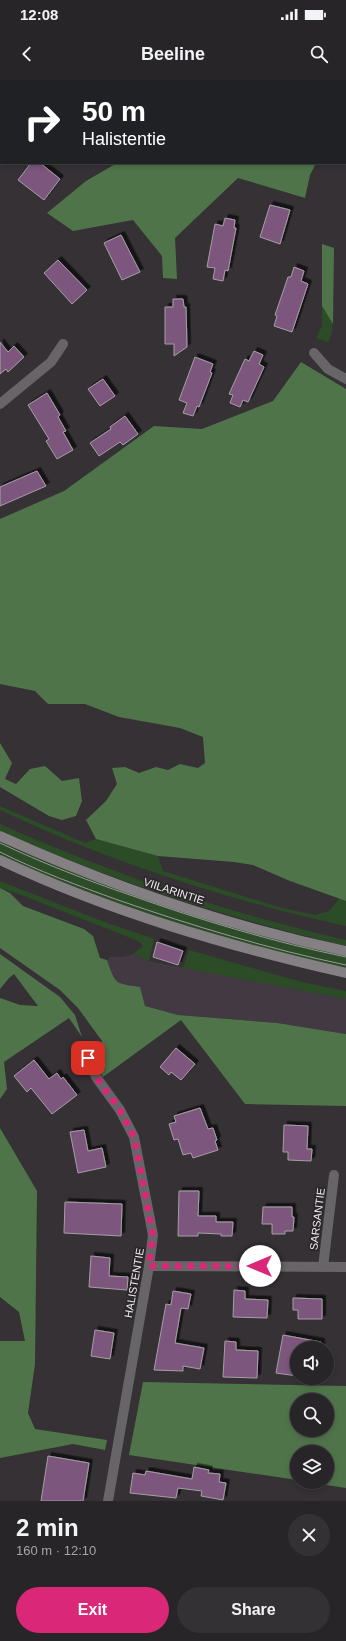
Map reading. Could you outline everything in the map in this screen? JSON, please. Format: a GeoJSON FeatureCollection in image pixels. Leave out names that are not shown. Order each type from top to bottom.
{"type":"FeatureCollection","features":[{"type":"Feature","properties":{"kind":"main road","name":"VIILARINTIE"},"geometry":{"type":"LineString","coordinates":[[0,836],[92,875],[148,895],[218,918],[346,951]]}},
{"type":"Feature","properties":{"kind":"main road"},"geometry":{"type":"LineString","coordinates":[[0,860],[70,889],[173,928],[286,960],[346,973]]}},
{"type":"Feature","properties":{"kind":"street"},"geometry":{"type":"LineString","coordinates":[[0,404],[51,362],[63,344]]}},
{"type":"Feature","properties":{"kind":"street"},"geometry":{"type":"LineString","coordinates":[[314,353],[328,369],[346,379]]}},
{"type":"Feature","properties":{"kind":"street","name":"HALISTENTIE"},"geometry":{"type":"LineString","coordinates":[[88,1058],[96,1077],[120,1110],[134,1137],[153,1235],[149,1266],[108,1501]]}},
{"type":"Feature","properties":{"kind":"street","name":"SARSANTIE"},"geometry":{"type":"LineString","coordinates":[[323,1267],[334,1174]]}},
{"type":"Feature","properties":{"kind":"street","name":"SARSANTIE"},"geometry":{"type":"LineString","coordinates":[[149,1266],[346,1267]]}},
{"type":"Feature","properties":{"kind":"shaded area"},"geometry":{"type":"Polygon","coordinates":[[[133,954],[149,961],[346,999],[346,1034],[277,1023],[178,1015],[145,1006],[140,987],[119,984],[114,981],[107,960],[110,957],[123,957],[133,954]]]}},
{"type":"Feature","properties":{"kind":"green space"},"geometry":{"type":"Polygon","coordinates":[[[115,164],[316,164],[310,175],[305,198],[238,178],[175,238],[177,279],[163,278],[162,256],[133,220],[73,231],[47,213],[86,181],[115,164]]]}},
{"type":"Feature","properties":{"kind":"green space"},"geometry":{"type":"Polygon","coordinates":[[[322,244],[334,248],[333,324],[322,306],[322,244]]]}},
{"type":"Feature","properties":{"kind":"green space"},"geometry":{"type":"Polygon","coordinates":[[[322,306],[331,320],[333,327],[328,342],[316,338],[322,326],[322,306]]]}},
{"type":"Feature","properties":{"kind":"green space"},"geometry":{"type":"Polygon","coordinates":[[[301,362],[346,389],[346,901],[290,881],[253,865],[158,856],[96,839],[86,820],[106,801],[117,784],[112,768],[125,767],[139,773],[156,767],[168,770],[180,764],[198,768],[205,763],[203,737],[180,728],[119,717],[85,704],[48,704],[35,691],[0,684],[0,519],[64,491],[154,426],[202,429],[273,401],[301,362]]]}},
{"type":"Feature","properties":{"kind":"green space"},"geometry":{"type":"Polygon","coordinates":[[[0,743],[12,763],[5,779],[16,784],[30,769],[45,766],[62,781],[79,778],[82,801],[76,816],[62,820],[49,816],[0,787],[0,743]]]}},
{"type":"Feature","properties":{"kind":"green space"},"geometry":{"type":"Polygon","coordinates":[[[0,806],[85,843],[96,839],[158,856],[163,871],[282,908],[315,915],[329,911],[339,899],[346,901],[346,926],[301,916],[213,892],[126,863],[42,829],[0,810],[0,806]]]}},
{"type":"Feature","properties":{"kind":"green space"},"geometry":{"type":"Polygon","coordinates":[[[0,824],[127,876],[257,918],[346,940],[346,946],[257,923],[170,897],[85,866],[0,831],[0,824]]]}},
{"type":"Feature","properties":{"kind":"green space"},"geometry":{"type":"Polygon","coordinates":[[[0,842],[96,881],[346,955],[346,970],[236,942],[115,903],[0,857],[0,842]]]}},
{"type":"Feature","properties":{"kind":"green space"},"geometry":{"type":"Polygon","coordinates":[[[0,881],[102,921],[154,939],[149,961],[133,954],[142,947],[142,944],[138,941],[19,894],[0,888],[0,881]]]}},
{"type":"Feature","properties":{"kind":"green space"},"geometry":{"type":"Polygon","coordinates":[[[0,888],[10,893],[23,906],[84,929],[93,936],[100,958],[107,960],[112,974],[117,981],[125,985],[140,987],[145,1006],[178,1015],[277,1023],[346,1034],[346,1106],[245,1104],[181,1020],[103,1077],[100,1072],[102,1041],[78,1008],[60,990],[0,948],[0,888]]]}},
{"type":"Feature","properties":{"kind":"green space"},"geometry":{"type":"Polygon","coordinates":[[[189,950],[302,982],[346,991],[346,999],[183,968],[189,950]]]}},
{"type":"Feature","properties":{"kind":"green space"},"geometry":{"type":"Polygon","coordinates":[[[0,954],[60,997],[75,1015],[82,1037],[69,1018],[4,1062],[7,1089],[0,1099],[0,998],[20,1005],[38,1006],[14,974],[0,989],[0,954]]]}},
{"type":"Feature","properties":{"kind":"green space"},"geometry":{"type":"Polygon","coordinates":[[[0,1128],[37,1191],[35,1364],[28,1413],[35,1429],[107,1440],[105,1450],[73,1444],[0,1458],[0,1341],[25,1341],[19,1312],[0,1297],[0,1128]]]}},
{"type":"Feature","properties":{"kind":"green space"},"geometry":{"type":"Polygon","coordinates":[[[143,1382],[346,1386],[346,1488],[334,1486],[334,1445],[290,1445],[290,1479],[129,1455],[143,1382]]]}},
{"type":"Feature","properties":{"kind":"building"},"geometry":{"type":"Polygon","coordinates":[[[30,164],[41,164],[60,179],[44,200],[18,180],[30,164]]]}},
{"type":"Feature","properties":{"kind":"building"},"geometry":{"type":"Polygon","coordinates":[[[270,205],[290,210],[280,244],[260,237],[270,205]]]}},
{"type":"Feature","properties":{"kind":"building"},"geometry":{"type":"Polygon","coordinates":[[[225,218],[235,220],[234,228],[236,228],[228,271],[225,270],[223,281],[213,279],[215,268],[207,267],[215,224],[223,226],[225,218]]]}},
{"type":"Feature","properties":{"kind":"building"},"geometry":{"type":"Polygon","coordinates":[[[121,235],[140,272],[122,280],[104,243],[121,235]]]}},
{"type":"Feature","properties":{"kind":"building"},"geometry":{"type":"Polygon","coordinates":[[[58,260],[87,290],[72,304],[44,273],[58,260]]]}},
{"type":"Feature","properties":{"kind":"building"},"geometry":{"type":"Polygon","coordinates":[[[294,267],[304,271],[301,281],[308,284],[292,332],[274,326],[277,316],[275,315],[288,277],[291,277],[294,267]]]}},
{"type":"Feature","properties":{"kind":"building"},"geometry":{"type":"Polygon","coordinates":[[[173,299],[183,299],[184,307],[186,307],[187,347],[174,356],[174,344],[165,344],[165,307],[173,307],[173,299]]]}},
{"type":"Feature","properties":{"kind":"building"},"geometry":{"type":"Polygon","coordinates":[[[0,342],[8,352],[14,346],[24,357],[8,372],[6,369],[0,374],[0,342]]]}},
{"type":"Feature","properties":{"kind":"building"},"geometry":{"type":"Polygon","coordinates":[[[254,351],[263,355],[259,364],[264,367],[248,402],[243,400],[240,407],[230,403],[233,395],[229,394],[245,359],[249,361],[254,351]]]}},
{"type":"Feature","properties":{"kind":"building"},"geometry":{"type":"Polygon","coordinates":[[[195,357],[213,364],[210,372],[212,373],[199,407],[197,406],[193,416],[183,413],[187,403],[179,400],[195,357]]]}},
{"type":"Feature","properties":{"kind":"building"},"geometry":{"type":"Polygon","coordinates":[[[103,379],[115,396],[100,406],[88,389],[103,379]]]}},
{"type":"Feature","properties":{"kind":"building"},"geometry":{"type":"Polygon","coordinates":[[[47,393],[60,415],[58,417],[66,431],[63,432],[73,450],[57,459],[46,441],[49,439],[28,405],[47,393]]]}},
{"type":"Feature","properties":{"kind":"building"},"geometry":{"type":"Polygon","coordinates":[[[125,416],[138,434],[123,445],[120,442],[99,456],[90,443],[111,429],[110,427],[125,416]]]}},
{"type":"Feature","properties":{"kind":"building"},"geometry":{"type":"Polygon","coordinates":[[[37,471],[46,486],[0,506],[0,487],[37,471]]]}},
{"type":"Feature","properties":{"kind":"building"},"geometry":{"type":"Polygon","coordinates":[[[157,942],[183,951],[178,965],[153,957],[157,942]]]}},
{"type":"Feature","properties":{"kind":"building"},"geometry":{"type":"Polygon","coordinates":[[[176,1048],[195,1064],[181,1080],[171,1072],[169,1075],[160,1067],[176,1048]]]}},
{"type":"Feature","properties":{"kind":"building"},"geometry":{"type":"Polygon","coordinates":[[[34,1060],[49,1079],[57,1073],[61,1079],[63,1077],[77,1095],[52,1114],[31,1088],[27,1092],[14,1076],[34,1060]]]}},
{"type":"Feature","properties":{"kind":"building"},"geometry":{"type":"Polygon","coordinates":[[[200,1108],[208,1129],[213,1128],[217,1140],[215,1141],[218,1150],[193,1158],[191,1153],[183,1155],[178,1139],[174,1140],[169,1124],[176,1122],[174,1116],[200,1108]]]}},
{"type":"Feature","properties":{"kind":"building"},"geometry":{"type":"Polygon","coordinates":[[[284,1125],[308,1126],[307,1149],[312,1149],[311,1161],[288,1160],[288,1152],[283,1152],[284,1125]]]}},
{"type":"Feature","properties":{"kind":"building"},"geometry":{"type":"Polygon","coordinates":[[[84,1130],[88,1151],[102,1148],[106,1167],[78,1173],[70,1132],[84,1130]]]}},
{"type":"Feature","properties":{"kind":"building"},"geometry":{"type":"Polygon","coordinates":[[[179,1191],[199,1191],[198,1216],[216,1216],[216,1222],[233,1222],[232,1236],[198,1233],[198,1236],[178,1236],[179,1191]]]}},
{"type":"Feature","properties":{"kind":"building"},"geometry":{"type":"Polygon","coordinates":[[[65,1202],[122,1204],[121,1236],[64,1233],[65,1202]]]}},
{"type":"Feature","properties":{"kind":"building"},"geometry":{"type":"Polygon","coordinates":[[[263,1207],[292,1207],[292,1217],[294,1217],[293,1231],[285,1231],[285,1234],[272,1234],[272,1224],[262,1224],[263,1207]]]}},
{"type":"Feature","properties":{"kind":"building"},"geometry":{"type":"Polygon","coordinates":[[[91,1256],[110,1258],[109,1276],[128,1277],[127,1290],[89,1287],[91,1256]]]}},
{"type":"Feature","properties":{"kind":"building"},"geometry":{"type":"Polygon","coordinates":[[[234,1290],[245,1291],[245,1299],[268,1300],[267,1318],[233,1317],[234,1290]]]}},
{"type":"Feature","properties":{"kind":"building"},"geometry":{"type":"Polygon","coordinates":[[[173,1291],[191,1294],[188,1309],[181,1308],[175,1343],[204,1348],[200,1369],[183,1366],[183,1371],[154,1370],[166,1304],[171,1305],[173,1291]]]}},
{"type":"Feature","properties":{"kind":"building"},"geometry":{"type":"Polygon","coordinates":[[[293,1298],[322,1299],[322,1319],[298,1319],[298,1310],[293,1310],[293,1298]]]}},
{"type":"Feature","properties":{"kind":"building"},"geometry":{"type":"Polygon","coordinates":[[[95,1330],[114,1333],[110,1359],[91,1356],[95,1330]]]}},
{"type":"Feature","properties":{"kind":"building"},"geometry":{"type":"Polygon","coordinates":[[[283,1335],[316,1341],[290,1341],[290,1375],[276,1373],[283,1335]]]}},
{"type":"Feature","properties":{"kind":"building"},"geometry":{"type":"Polygon","coordinates":[[[225,1341],[236,1342],[236,1350],[258,1351],[257,1378],[223,1377],[225,1341]]]}},
{"type":"Feature","properties":{"kind":"building"},"geometry":{"type":"Polygon","coordinates":[[[48,1456],[89,1463],[83,1501],[41,1501],[48,1456]]]}},
{"type":"Feature","properties":{"kind":"building"},"geometry":{"type":"Polygon","coordinates":[[[194,1467],[209,1470],[208,1473],[220,1474],[219,1482],[226,1483],[223,1500],[201,1496],[202,1491],[178,1488],[176,1498],[130,1493],[133,1473],[145,1475],[146,1471],[192,1479],[194,1467]]]}},
{"type":"Feature","properties":{"kind":"tram line"},"geometry":{"type":"LineString","coordinates":[[0,843],[81,877],[183,913],[237,930],[346,957]]}},
{"type":"Feature","properties":{"kind":"tram line"},"geometry":{"type":"LineString","coordinates":[[0,852],[29,866],[74,884],[174,919],[260,944],[346,965]]}},
{"type":"Feature","properties":{"kind":"route"},"geometry":{"type":"LineString","coordinates":[[88,1058],[96,1077],[120,1110],[130,1126],[134,1137],[153,1235],[149,1266],[260,1266]]}}]}
